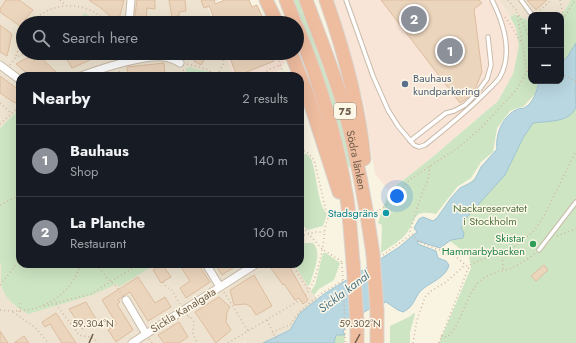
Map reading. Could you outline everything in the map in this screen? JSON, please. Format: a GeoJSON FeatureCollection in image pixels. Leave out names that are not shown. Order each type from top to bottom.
{"type":"FeatureCollection","features":[{"type":"Feature","properties":{"kind":"highway"},"geometry":{"type":"LineString","coordinates":[[266,0],[274,16]]}},
{"type":"Feature","properties":{"kind":"highway"},"geometry":{"type":"LineString","coordinates":[[286,0],[292,16]]}},
{"type":"Feature","properties":{"kind":"highway","name":"Södra länken"},"geometry":{"type":"LineString","coordinates":[[306,0],[330,64],[344,108],[358,162],[375,256]]}},
{"type":"Feature","properties":{"kind":"highway"},"geometry":{"type":"LineString","coordinates":[[326,0],[340,40],[361,134],[369,227]]}},
{"type":"Feature","properties":{"kind":"highway","name":"Södra länken"},"geometry":{"type":"LineString","coordinates":[[304,45],[331,122],[347,200],[348,263]]}},
{"type":"Feature","properties":{"kind":"highway"},"geometry":{"type":"LineString","coordinates":[[295,60],[299,72]]}},
{"type":"Feature","properties":{"kind":"highway"},"geometry":{"type":"LineString","coordinates":[[304,85],[336,182],[348,263]]}},
{"type":"Feature","properties":{"kind":"highway","name":"75"},"geometry":{"type":"LineString","coordinates":[[375,256],[377,343]]}},
{"type":"Feature","properties":{"kind":"highway","name":"75"},"geometry":{"type":"LineString","coordinates":[[348,263],[357,322],[357,343]]}},
{"type":"Feature","properties":{"kind":"street"},"geometry":{"type":"LineString","coordinates":[[130,16],[131,0]]}},
{"type":"Feature","properties":{"kind":"street"},"geometry":{"type":"LineString","coordinates":[[93,72],[137,60]]}},
{"type":"Feature","properties":{"kind":"street"},"geometry":{"type":"LineString","coordinates":[[174,60],[180,63]]}},
{"type":"Feature","properties":{"kind":"street"},"geometry":{"type":"LineString","coordinates":[[0,65],[16,77]]}},
{"type":"Feature","properties":{"kind":"street","name":"Sickla Kanalgata"},"geometry":{"type":"LineString","coordinates":[[208,268],[220,287]]}},
{"type":"Feature","properties":{"kind":"street","name":"Sickla Kanalgata"},"geometry":{"type":"LineString","coordinates":[[132,343],[186,313],[220,287],[250,268]]}},
{"type":"Feature","properties":{"kind":"street","name":"Sickla Kanalgata"},"geometry":{"type":"LineString","coordinates":[[126,300],[146,334]]}},
{"type":"Feature","properties":{"kind":"lane"},"geometry":{"type":"LineString","coordinates":[[346,0],[385,105],[398,126],[410,141],[419,147],[425,145],[466,112],[500,76],[506,51],[506,41],[498,12],[492,0]]}},
{"type":"Feature","properties":{"kind":"lane"},"geometry":{"type":"LineString","coordinates":[[521,0],[532,12]]}},
{"type":"Feature","properties":{"kind":"lane"},"geometry":{"type":"LineString","coordinates":[[410,141],[446,113],[454,111],[465,105],[476,94],[487,79],[491,65],[488,37]]}},
{"type":"Feature","properties":{"kind":"lane"},"geometry":{"type":"LineString","coordinates":[[539,250],[576,202]]}},
{"type":"Feature","properties":{"kind":"path"},"geometry":{"type":"LineString","coordinates":[[60,0],[65,5]]}},
{"type":"Feature","properties":{"kind":"path"},"geometry":{"type":"LineString","coordinates":[[508,0],[517,12],[528,34]]}},
{"type":"Feature","properties":{"kind":"path"},"geometry":{"type":"LineString","coordinates":[[536,12],[551,0]]}},
{"type":"Feature","properties":{"kind":"path"},"geometry":{"type":"LineString","coordinates":[[560,0],[563,12]]}},
{"type":"Feature","properties":{"kind":"path"},"geometry":{"type":"LineString","coordinates":[[564,19],[575,0]]}},
{"type":"Feature","properties":{"kind":"path"},"geometry":{"type":"LineString","coordinates":[[37,16],[52,8],[65,5],[78,6],[101,16]]}},
{"type":"Feature","properties":{"kind":"path"},"geometry":{"type":"LineString","coordinates":[[498,12],[503,13],[522,46]]}},
{"type":"Feature","properties":{"kind":"path"},"geometry":{"type":"LineString","coordinates":[[304,150],[312,156],[315,163],[326,210],[330,214],[341,218],[354,217],[380,210],[396,196],[409,180],[459,147],[481,128],[517,89],[527,72],[517,12]]}},
{"type":"Feature","properties":{"kind":"path"},"geometry":{"type":"LineString","coordinates":[[7,69],[16,57]]}},
{"type":"Feature","properties":{"kind":"path"},"geometry":{"type":"LineString","coordinates":[[220,72],[224,63],[223,60]]}},
{"type":"Feature","properties":{"kind":"path"},"geometry":{"type":"LineString","coordinates":[[279,60],[283,72]]}},
{"type":"Feature","properties":{"kind":"path"},"geometry":{"type":"LineString","coordinates":[[180,63],[191,64],[211,72]]}},
{"type":"Feature","properties":{"kind":"path"},"geometry":{"type":"LineString","coordinates":[[266,72],[280,65]]}},
{"type":"Feature","properties":{"kind":"path"},"geometry":{"type":"LineString","coordinates":[[564,74],[576,82]]}},
{"type":"Feature","properties":{"kind":"path"},"geometry":{"type":"LineString","coordinates":[[0,103],[11,113]]}},
{"type":"Feature","properties":{"kind":"path"},"geometry":{"type":"LineString","coordinates":[[0,124],[16,109]]}},
{"type":"Feature","properties":{"kind":"path"},"geometry":{"type":"LineString","coordinates":[[439,343],[468,268],[476,261],[517,245],[534,231],[544,216],[576,151]]}},
{"type":"Feature","properties":{"kind":"path"},"geometry":{"type":"LineString","coordinates":[[430,166],[428,180],[422,193],[410,231],[419,242],[455,256],[468,268]]}},
{"type":"Feature","properties":{"kind":"path"},"geometry":{"type":"LineString","coordinates":[[0,205],[16,198]]}},
{"type":"Feature","properties":{"kind":"path"},"geometry":{"type":"LineString","coordinates":[[306,295],[316,274],[322,249],[324,232],[330,214]]}},
{"type":"Feature","properties":{"kind":"path"},"geometry":{"type":"LineString","coordinates":[[304,229],[322,249],[341,261],[348,263],[344,286]]}},
{"type":"Feature","properties":{"kind":"path"},"geometry":{"type":"LineString","coordinates":[[557,236],[576,229]]}},
{"type":"Feature","properties":{"kind":"path"},"geometry":{"type":"LineString","coordinates":[[304,234],[324,232]]}},
{"type":"Feature","properties":{"kind":"path"},"geometry":{"type":"LineString","coordinates":[[375,256],[412,234]]}},
{"type":"Feature","properties":{"kind":"path"},"geometry":{"type":"LineString","coordinates":[[441,336],[447,337],[453,332],[478,282],[490,274],[530,258],[539,250]]}},
{"type":"Feature","properties":{"kind":"path"},"geometry":{"type":"LineString","coordinates":[[502,252],[503,270]]}},
{"type":"Feature","properties":{"kind":"path"},"geometry":{"type":"LineString","coordinates":[[0,285],[16,265]]}},
{"type":"Feature","properties":{"kind":"path"},"geometry":{"type":"LineString","coordinates":[[414,343],[417,320],[425,297],[431,291],[446,282],[465,265]]}},
{"type":"Feature","properties":{"kind":"path"},"geometry":{"type":"LineString","coordinates":[[44,306],[68,288],[79,268]]}},
{"type":"Feature","properties":{"kind":"path"},"geometry":{"type":"LineString","coordinates":[[100,268],[117,287],[126,300]]}},
{"type":"Feature","properties":{"kind":"path"},"geometry":{"type":"LineString","coordinates":[[0,310],[19,312],[56,304],[91,294],[133,268]]}},
{"type":"Feature","properties":{"kind":"path"},"geometry":{"type":"LineString","coordinates":[[295,268],[309,291]]}},
{"type":"Feature","properties":{"kind":"path"},"geometry":{"type":"LineString","coordinates":[[272,332],[290,325],[299,312],[322,293],[346,278]]}},
{"type":"Feature","properties":{"kind":"path"},"geometry":{"type":"LineString","coordinates":[[163,282],[167,288],[170,289],[188,318],[190,316],[194,322],[192,333],[197,343]]}},
{"type":"Feature","properties":{"kind":"path"},"geometry":{"type":"LineString","coordinates":[[220,287],[248,332]]}},
{"type":"Feature","properties":{"kind":"path"},"geometry":{"type":"LineString","coordinates":[[344,293],[345,343]]}},
{"type":"Feature","properties":{"kind":"path"},"geometry":{"type":"LineString","coordinates":[[228,343],[300,300]]}},
{"type":"Feature","properties":{"kind":"path"},"geometry":{"type":"LineString","coordinates":[[19,312],[21,301]]}},
{"type":"Feature","properties":{"kind":"path"},"geometry":{"type":"LineString","coordinates":[[56,304],[79,335],[94,338],[98,343]]}},
{"type":"Feature","properties":{"kind":"path"},"geometry":{"type":"LineString","coordinates":[[13,312],[36,328],[48,343]]}},
{"type":"Feature","properties":{"kind":"path"},"geometry":{"type":"LineString","coordinates":[[267,320],[278,343]]}},
{"type":"Feature","properties":{"kind":"shaded area"},"geometry":{"type":"Polygon","coordinates":[[[0,0],[218,0],[208,8],[211,16],[16,16],[16,60],[228,60],[232,72],[16,72],[16,112],[0,128],[0,0]]]}},
{"type":"Feature","properties":{"kind":"shaded area"},"geometry":{"type":"Polygon","coordinates":[[[331,0],[499,0],[516,28],[519,46],[513,74],[498,101],[429,160],[389,191],[375,174],[364,103],[343,31],[331,0]]]}},
{"type":"Feature","properties":{"kind":"shaded area"},"geometry":{"type":"Polygon","coordinates":[[[499,0],[571,0],[564,12],[528,12],[528,20],[515,14],[510,17],[499,0]]]}},
{"type":"Feature","properties":{"kind":"shaded area"},"geometry":{"type":"Polygon","coordinates":[[[228,60],[284,60],[285,62],[280,70],[275,72],[232,72],[228,60]]]}},
{"type":"Feature","properties":{"kind":"shaded area"},"geometry":{"type":"Polygon","coordinates":[[[0,262],[2,270],[2,286],[121,268],[297,268],[317,299],[300,313],[290,330],[263,343],[246,343],[245,341],[244,343],[0,343],[0,262]]]}},
{"type":"Feature","properties":{"kind":"green space"},"geometry":{"type":"Polygon","coordinates":[[[292,0],[299,0],[333,95],[351,158],[350,168],[345,160],[310,42],[304,28],[304,16],[299,16],[292,0]]]}},
{"type":"Feature","properties":{"kind":"green space","name":"Nackareservatet i Stockholm"},"geometry":{"type":"Polygon","coordinates":[[[571,0],[576,0],[576,343],[439,343],[471,268],[469,256],[445,237],[452,200],[480,173],[558,84],[564,84],[564,12],[571,0]]]}},
{"type":"Feature","properties":{"kind":"green space"},"geometry":{"type":"Polygon","coordinates":[[[84,13],[89,16],[82,16],[84,13]]]}},
{"type":"Feature","properties":{"kind":"green space"},"geometry":{"type":"Polygon","coordinates":[[[515,14],[528,20],[528,84],[538,84],[535,94],[523,107],[510,111],[497,128],[493,152],[481,162],[471,178],[457,187],[436,214],[423,213],[416,216],[404,236],[381,253],[382,225],[378,223],[389,191],[429,160],[498,101],[513,74],[519,46],[516,28],[510,17],[515,14]]]}},
{"type":"Feature","properties":{"kind":"green space"},"geometry":{"type":"Polygon","coordinates":[[[186,68],[209,72],[186,72],[186,68]]]}},
{"type":"Feature","properties":{"kind":"green space"},"geometry":{"type":"Polygon","coordinates":[[[16,112],[16,268],[150,268],[119,287],[117,284],[92,295],[28,314],[18,308],[4,292],[1,281],[0,128],[16,112]]]}},
{"type":"Feature","properties":{"kind":"green space"},"geometry":{"type":"Polygon","coordinates":[[[304,154],[308,155],[311,159],[321,203],[327,214],[323,226],[307,230],[304,226],[304,154]]]}},
{"type":"Feature","properties":{"kind":"green space"},"geometry":{"type":"Polygon","coordinates":[[[313,243],[317,252],[315,268],[308,286],[297,268],[304,268],[304,244],[313,243]]]}},
{"type":"Feature","properties":{"kind":"green space"},"geometry":{"type":"Polygon","coordinates":[[[323,253],[326,253],[340,263],[334,280],[319,289],[314,295],[311,291],[315,285],[323,253]]]}},
{"type":"Feature","properties":{"kind":"green space"},"geometry":{"type":"Polygon","coordinates":[[[414,313],[410,332],[410,343],[390,343],[390,326],[414,313]]]}},
{"type":"Feature","properties":{"kind":"green space"},"geometry":{"type":"Polygon","coordinates":[[[336,335],[345,335],[344,343],[334,343],[336,335]]]}},
{"type":"Feature","properties":{"kind":"water","name":"Sickla kanal"},"geometry":{"type":"Polygon","coordinates":[[[576,43],[576,107],[573,112],[563,119],[533,123],[523,138],[505,175],[467,217],[461,228],[464,233],[463,238],[451,240],[440,248],[418,241],[418,244],[436,251],[438,258],[446,261],[449,265],[448,269],[442,276],[418,294],[413,304],[407,310],[403,312],[386,302],[369,309],[348,323],[343,332],[345,335],[336,335],[334,343],[263,343],[290,330],[300,313],[324,294],[398,248],[417,232],[414,228],[419,219],[423,217],[433,221],[437,218],[460,188],[474,181],[481,167],[497,149],[497,137],[504,120],[513,112],[524,108],[530,103],[538,84],[564,84],[564,60],[576,43]]]}},
{"type":"Feature","properties":{"kind":"building"},"geometry":{"type":"Polygon","coordinates":[[[6,0],[19,0],[33,10],[28,16],[16,16],[16,23],[0,12],[0,9],[6,0]]]}},
{"type":"Feature","properties":{"kind":"building"},"geometry":{"type":"Polygon","coordinates":[[[89,0],[124,0],[120,16],[110,16],[89,0]]]}},
{"type":"Feature","properties":{"kind":"building"},"geometry":{"type":"Polygon","coordinates":[[[137,0],[155,0],[155,9],[147,8],[146,16],[135,16],[137,0]]]}},
{"type":"Feature","properties":{"kind":"building"},"geometry":{"type":"Polygon","coordinates":[[[169,0],[185,0],[186,11],[179,12],[179,16],[172,16],[169,0]]]}},
{"type":"Feature","properties":{"kind":"building"},"geometry":{"type":"Polygon","coordinates":[[[201,0],[214,0],[215,4],[225,0],[249,0],[252,7],[257,5],[262,16],[213,16],[209,6],[204,8],[201,0]]]}},
{"type":"Feature","properties":{"kind":"building"},"geometry":{"type":"Polygon","coordinates":[[[381,0],[479,0],[482,3],[474,9],[482,72],[474,92],[469,97],[460,103],[381,0]]]}},
{"type":"Feature","properties":{"kind":"building"},"geometry":{"type":"Polygon","coordinates":[[[527,0],[547,0],[536,10],[527,0]]]}},
{"type":"Feature","properties":{"kind":"building"},"geometry":{"type":"Polygon","coordinates":[[[0,25],[12,34],[7,56],[0,52],[0,25]]]}},
{"type":"Feature","properties":{"kind":"building"},"geometry":{"type":"Polygon","coordinates":[[[23,60],[43,60],[56,72],[25,72],[16,64],[23,60]]]}},
{"type":"Feature","properties":{"kind":"building"},"geometry":{"type":"Polygon","coordinates":[[[67,60],[90,60],[72,68],[67,60]]]}},
{"type":"Feature","properties":{"kind":"building"},"geometry":{"type":"Polygon","coordinates":[[[194,60],[204,60],[201,65],[194,60]]]}},
{"type":"Feature","properties":{"kind":"building"},"geometry":{"type":"Polygon","coordinates":[[[231,60],[274,61],[247,72],[235,72],[231,60]]]}},
{"type":"Feature","properties":{"kind":"building"},"geometry":{"type":"Polygon","coordinates":[[[164,63],[165,72],[128,72],[127,67],[164,63]]]}},
{"type":"Feature","properties":{"kind":"building"},"geometry":{"type":"Polygon","coordinates":[[[0,76],[16,88],[16,102],[15,103],[0,93],[0,76]]]}},
{"type":"Feature","properties":{"kind":"building"},"geometry":{"type":"Polygon","coordinates":[[[544,265],[548,270],[536,281],[531,276],[544,265]]]}},
{"type":"Feature","properties":{"kind":"building"},"geometry":{"type":"Polygon","coordinates":[[[156,268],[165,268],[171,277],[161,283],[153,270],[156,268]]]}},
{"type":"Feature","properties":{"kind":"building"},"geometry":{"type":"Polygon","coordinates":[[[182,268],[201,268],[210,282],[186,298],[180,288],[190,281],[182,268]]]}},
{"type":"Feature","properties":{"kind":"building"},"geometry":{"type":"Polygon","coordinates":[[[218,268],[233,268],[222,275],[218,268]]]}},
{"type":"Feature","properties":{"kind":"building"},"geometry":{"type":"Polygon","coordinates":[[[271,268],[290,268],[308,300],[303,304],[299,298],[295,300],[284,284],[283,285],[271,268]]]}},
{"type":"Feature","properties":{"kind":"building"},"geometry":{"type":"Polygon","coordinates":[[[254,275],[272,306],[256,315],[251,307],[246,304],[234,305],[230,290],[254,275]]]}},
{"type":"Feature","properties":{"kind":"building"},"geometry":{"type":"Polygon","coordinates":[[[138,277],[155,303],[165,297],[171,307],[148,321],[130,292],[123,296],[118,300],[120,302],[117,304],[133,330],[116,342],[108,330],[117,324],[102,300],[138,277]]]}},
{"type":"Feature","properties":{"kind":"building"},"geometry":{"type":"Polygon","coordinates":[[[219,297],[230,307],[227,312],[226,322],[231,330],[216,343],[195,312],[219,297]]]}},
{"type":"Feature","properties":{"kind":"building"},"geometry":{"type":"Polygon","coordinates":[[[86,302],[97,321],[82,329],[69,309],[86,302]]]}},
{"type":"Feature","properties":{"kind":"building"},"geometry":{"type":"Polygon","coordinates":[[[56,313],[76,343],[62,343],[50,324],[45,327],[42,322],[56,313]]]}},
{"type":"Feature","properties":{"kind":"building"},"geometry":{"type":"Polygon","coordinates":[[[179,322],[188,337],[179,343],[164,343],[158,335],[179,322]]]}},
{"type":"Feature","properties":{"kind":"building"},"geometry":{"type":"Polygon","coordinates":[[[0,331],[8,343],[0,343],[0,331]]]}},
{"type":"Feature","properties":{"kind":"building"},"geometry":{"type":"Polygon","coordinates":[[[24,336],[29,343],[14,343],[24,336]]]}},
{"type":"Feature","properties":{"kind":"place","name":"La Planche"},"geometry":{"type":"Point","coordinates":[414,19]}},
{"type":"Feature","properties":{"kind":"place","name":"Bauhaus"},"geometry":{"type":"Point","coordinates":[450,51]}},
{"type":"Feature","properties":{"kind":"place","name":"Bauhaus kundparkering"},"geometry":{"type":"Point","coordinates":[405,84]}},
{"type":"Feature","properties":{"kind":"place","name":"Stadsgräns"},"geometry":{"type":"Point","coordinates":[386,213]}},
{"type":"Feature","properties":{"kind":"place","name":"Skistar Hammarbybacken"},"geometry":{"type":"Point","coordinates":[533,244]}}]}
